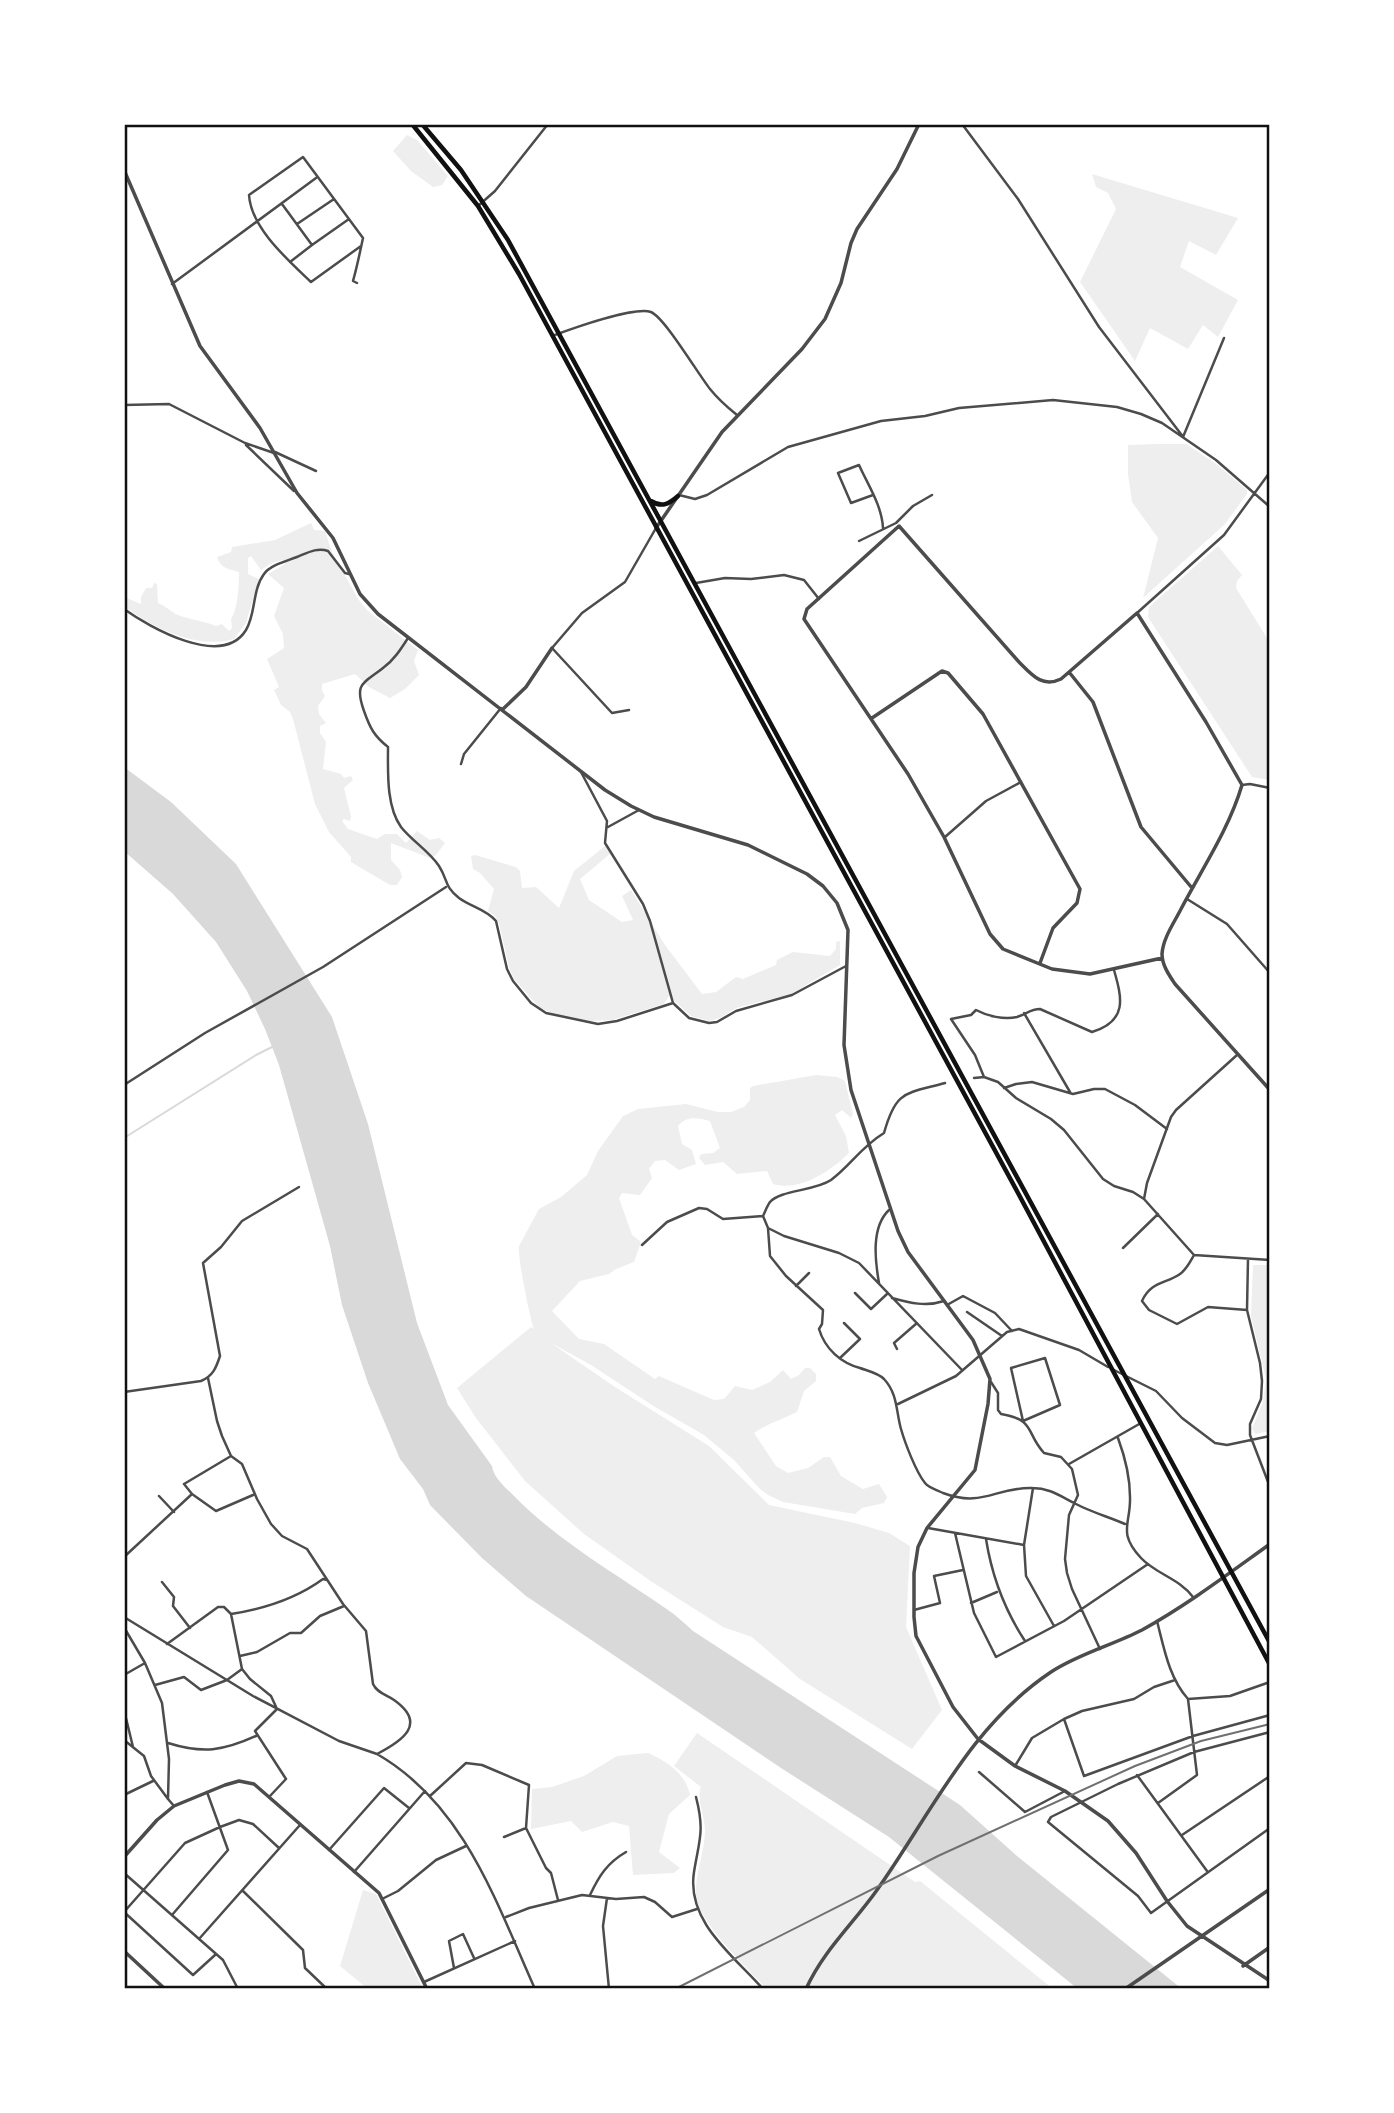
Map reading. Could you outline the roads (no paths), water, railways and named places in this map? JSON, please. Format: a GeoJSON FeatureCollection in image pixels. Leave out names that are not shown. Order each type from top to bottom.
{"type":"FeatureCollection","features":[{"type":"Feature","properties":{"kind":"highway"},"geometry":{"type":"LineString","coordinates":[[412,124],[478,206],[508,254],[1270,1665]]}},
{"type":"Feature","properties":{"kind":"highway"},"geometry":{"type":"LineString","coordinates":[[422,124],[484,201],[560,333],[1270,1643]]}},
{"type":"Feature","properties":{"kind":"highway"},"geometry":{"type":"LineString","coordinates":[[651,500],[662,506],[678,496]]}},
{"type":"Feature","properties":{"kind":"street"},"geometry":{"type":"LineString","coordinates":[[478,206],[548,124]]}},
{"type":"Feature","properties":{"kind":"street"},"geometry":{"type":"LineString","coordinates":[[461,764],[464,754],[502,709],[526,687],[552,648],[582,613],[625,582],[656,528],[722,432],[802,349],[825,320],[841,283],[857,229],[897,169],[919,124]]}},
{"type":"Feature","properties":{"kind":"street"},"geometry":{"type":"LineString","coordinates":[[962,124],[1018,199],[1099,327],[1184,439]]}},
{"type":"Feature","properties":{"kind":"street"},"geometry":{"type":"LineString","coordinates":[[357,283],[353,281],[363,238],[303,157],[249,195],[250,209],[257,222],[290,262],[311,282],[361,246]]}},
{"type":"Feature","properties":{"kind":"street"},"geometry":{"type":"LineString","coordinates":[[124,170],[200,345],[275,453],[297,493],[339,548],[365,600],[408,638],[605,790],[654,817],[748,845],[807,874],[823,886],[837,903],[848,930],[845,1045],[851,1090],[890,1210],[908,1252],[982,1356],[998,1394],[998,1410],[1001,1415],[1018,1417],[1044,1453],[1061,1457],[1069,1464],[1078,1496],[1069,1515],[1065,1559],[1072,1589],[1100,1649]]}},
{"type":"Feature","properties":{"kind":"street"},"geometry":{"type":"LineString","coordinates":[[172,284],[317,177]]}},
{"type":"Feature","properties":{"kind":"street"},"geometry":{"type":"LineString","coordinates":[[297,224],[334,199]]}},
{"type":"Feature","properties":{"kind":"street"},"geometry":{"type":"LineString","coordinates":[[282,204],[312,245]]}},
{"type":"Feature","properties":{"kind":"street"},"geometry":{"type":"LineString","coordinates":[[290,262],[349,219]]}},
{"type":"Feature","properties":{"kind":"street"},"geometry":{"type":"LineString","coordinates":[[552,336],[622,314],[649,311],[655,314],[672,335],[712,391],[737,415]]}},
{"type":"Feature","properties":{"kind":"street"},"geometry":{"type":"LineString","coordinates":[[1184,439],[1224,338]]}},
{"type":"Feature","properties":{"kind":"street"},"geometry":{"type":"LineString","coordinates":[[678,496],[695,499],[707,495],[789,447],[881,421],[925,416],[960,408],[1053,400],[1117,407],[1162,423],[1216,460],[1270,507]]}},
{"type":"Feature","properties":{"kind":"street"},"geometry":{"type":"LineString","coordinates":[[124,405],[169,404],[244,443],[316,471]]}},
{"type":"Feature","properties":{"kind":"street"},"geometry":{"type":"LineString","coordinates":[[244,443],[297,493]]}},
{"type":"Feature","properties":{"kind":"street"},"geometry":{"type":"LineString","coordinates":[[873,495],[851,503],[838,473],[859,465],[873,495],[880,510],[883,528]]}},
{"type":"Feature","properties":{"kind":"street"},"geometry":{"type":"LineString","coordinates":[[898,524],[1034,677],[1048,683],[1061,679],[1224,535],[1270,472]]}},
{"type":"Feature","properties":{"kind":"street"},"geometry":{"type":"LineString","coordinates":[[932,495],[913,506],[898,524],[819,599],[805,614],[806,624],[908,774],[944,838],[993,939],[1009,954],[1052,970],[1090,975],[1162,958]]}},
{"type":"Feature","properties":{"kind":"street"},"geometry":{"type":"LineString","coordinates":[[859,541],[883,528],[898,524]]}},
{"type":"Feature","properties":{"kind":"street"},"geometry":{"type":"LineString","coordinates":[[124,609],[150,626],[181,640],[221,645],[236,640],[246,630],[261,579],[268,569],[319,549],[328,551],[345,573],[350,574]]}},
{"type":"Feature","properties":{"kind":"street"},"geometry":{"type":"LineString","coordinates":[[687,585],[725,578],[751,579],[785,575],[804,580],[819,599]]}},
{"type":"Feature","properties":{"kind":"street"},"geometry":{"type":"LineString","coordinates":[[1137,613],[1242,785]]}},
{"type":"Feature","properties":{"kind":"street"},"geometry":{"type":"LineString","coordinates":[[408,638],[393,659],[365,680],[360,688],[359,698],[371,730],[388,747],[388,772],[395,817],[402,828],[440,867],[447,887],[461,900],[480,908],[496,921],[506,969],[521,993],[537,1009],[556,1016],[598,1024],[617,1021],[673,1003]]}},
{"type":"Feature","properties":{"kind":"street"},"geometry":{"type":"LineString","coordinates":[[552,648],[612,713],[629,710]]}},
{"type":"Feature","properties":{"kind":"street"},"geometry":{"type":"LineString","coordinates":[[872,718],[938,672],[945,672],[977,705],[1080,889],[1077,903],[1053,928],[1040,964]]}},
{"type":"Feature","properties":{"kind":"street"},"geometry":{"type":"LineString","coordinates":[[1069,672],[1093,702],[1141,827],[1192,888]]}},
{"type":"Feature","properties":{"kind":"street"},"geometry":{"type":"LineString","coordinates":[[579,769],[604,815],[608,827],[605,843],[643,904],[650,921],[673,1003],[689,1018],[709,1023],[717,1022],[737,1011],[792,995],[848,965]]}},
{"type":"Feature","properties":{"kind":"street"},"geometry":{"type":"LineString","coordinates":[[944,838],[979,806],[1021,782]]}},
{"type":"Feature","properties":{"kind":"street"},"geometry":{"type":"LineString","coordinates":[[1242,785],[1270,788]]}},
{"type":"Feature","properties":{"kind":"street"},"geometry":{"type":"LineString","coordinates":[[1242,785],[1227,822],[1168,934],[1162,958],[1175,984],[1270,1090]]}},
{"type":"Feature","properties":{"kind":"street"},"geometry":{"type":"LineString","coordinates":[[608,827],[640,810]]}},
{"type":"Feature","properties":{"kind":"street"},"geometry":{"type":"LineString","coordinates":[[124,1084],[248,1008],[318,970],[447,887]]}},
{"type":"Feature","properties":{"kind":"street"},"geometry":{"type":"LineString","coordinates":[[1186,899],[1227,925],[1270,973]]}},
{"type":"Feature","properties":{"kind":"street"},"geometry":{"type":"LineString","coordinates":[[984,1077],[975,1055],[951,1019],[971,1015],[976,1010],[997,1017],[1016,1017],[1040,1009],[1087,1032],[1098,1031],[1120,1011],[1122,1003],[1114,970]]}},
{"type":"Feature","properties":{"kind":"street"},"geometry":{"type":"LineString","coordinates":[[1024,1013],[1070,1093]]}},
{"type":"Feature","properties":{"kind":"street"},"geometry":{"type":"LineString","coordinates":[[1144,1199],[1147,1183],[1176,1110],[1237,1055]]}},
{"type":"Feature","properties":{"kind":"street"},"geometry":{"type":"LineString","coordinates":[[974,1078],[984,1077],[998,1082],[1016,1098],[1051,1119],[1064,1130],[1106,1182],[1144,1199],[1194,1255],[1270,1260]]}},
{"type":"Feature","properties":{"kind":"street"},"geometry":{"type":"LineString","coordinates":[[1004,1088],[1032,1082],[1070,1093],[1105,1089],[1135,1105],[1167,1129]]}},
{"type":"Feature","properties":{"kind":"street"},"geometry":{"type":"LineString","coordinates":[[762,1216],[771,1201],[829,1181],[868,1143],[884,1133],[891,1111],[902,1097],[945,1083]]}},
{"type":"Feature","properties":{"kind":"street"},"geometry":{"type":"LineString","coordinates":[[124,1392],[208,1378],[216,1369],[220,1356],[203,1263],[242,1221],[299,1186]]}},
{"type":"Feature","properties":{"kind":"street"},"geometry":{"type":"LineString","coordinates":[[642,1245],[667,1222],[699,1208],[707,1209],[723,1219],[762,1216]]}},
{"type":"Feature","properties":{"kind":"street"},"geometry":{"type":"LineString","coordinates":[[879,1283],[875,1262],[879,1224],[890,1210]]}},
{"type":"Feature","properties":{"kind":"street"},"geometry":{"type":"LineString","coordinates":[[1123,1248],[1157,1214]]}},
{"type":"Feature","properties":{"kind":"street"},"geometry":{"type":"LineString","coordinates":[[762,1216],[768,1228],[770,1256],[796,1286],[823,1310],[821,1335],[830,1350],[848,1364],[883,1378],[898,1404],[900,1428],[922,1479],[929,1487],[955,1497],[977,1500],[1009,1489],[1033,1488],[1058,1493],[1076,1504],[1125,1524]]}},
{"type":"Feature","properties":{"kind":"street"},"geometry":{"type":"LineString","coordinates":[[768,1228],[784,1236],[816,1244],[864,1267],[963,1371]]}},
{"type":"Feature","properties":{"kind":"street"},"geometry":{"type":"LineString","coordinates":[[1194,1255],[1182,1273],[1174,1278],[1166,1278],[1146,1293],[1142,1301],[1146,1307],[1177,1324],[1208,1307],[1247,1310]]}},
{"type":"Feature","properties":{"kind":"street"},"geometry":{"type":"LineString","coordinates":[[1248,1259],[1247,1310],[1262,1381],[1261,1399],[1250,1424],[1251,1440],[1270,1487]]}},
{"type":"Feature","properties":{"kind":"street"},"geometry":{"type":"LineString","coordinates":[[796,1286],[809,1273]]}},
{"type":"Feature","properties":{"kind":"street"},"geometry":{"type":"LineString","coordinates":[[855,1293],[871,1309],[888,1294]]}},
{"type":"Feature","properties":{"kind":"street"},"geometry":{"type":"LineString","coordinates":[[892,1298],[929,1304],[946,1303],[963,1296],[995,1313],[1012,1331]]}},
{"type":"Feature","properties":{"kind":"street"},"geometry":{"type":"LineString","coordinates":[[967,1312],[1002,1336]]}},
{"type":"Feature","properties":{"kind":"street"},"geometry":{"type":"LineString","coordinates":[[840,1358],[860,1339],[844,1323]]}},
{"type":"Feature","properties":{"kind":"street"},"geometry":{"type":"LineString","coordinates":[[897,1349],[894,1343],[916,1323]]}},
{"type":"Feature","properties":{"kind":"street"},"geometry":{"type":"LineString","coordinates":[[898,1404],[915,1398],[963,1371],[1002,1336],[1012,1331],[1026,1331],[1079,1350],[1156,1391],[1182,1418],[1215,1443],[1227,1445],[1270,1436]]}},
{"type":"Feature","properties":{"kind":"street"},"geometry":{"type":"LineString","coordinates":[[1045,1359],[1060,1405],[1023,1421],[1011,1368],[1045,1359]]}},
{"type":"Feature","properties":{"kind":"street"},"geometry":{"type":"LineString","coordinates":[[208,1378],[217,1421],[231,1456],[242,1464],[271,1524],[282,1536],[307,1549],[344,1606],[368,1636],[372,1678],[376,1690],[395,1700],[410,1716],[412,1724],[406,1735],[377,1754]]}},
{"type":"Feature","properties":{"kind":"street"},"geometry":{"type":"LineString","coordinates":[[990,1379],[975,1470],[928,1528],[918,1547],[914,1573],[916,1636],[953,1707],[978,1739],[1015,1766],[1083,1801],[1119,1831],[1167,1902],[1187,1926],[1243,1966],[1270,1981]]}},
{"type":"Feature","properties":{"kind":"street"},"geometry":{"type":"LineString","coordinates":[[1069,1464],[1141,1423]]}},
{"type":"Feature","properties":{"kind":"street"},"geometry":{"type":"LineString","coordinates":[[1118,1438],[1129,1485],[1130,1500],[1125,1524],[1132,1546],[1148,1564],[1175,1581],[1194,1598]]}},
{"type":"Feature","properties":{"kind":"street"},"geometry":{"type":"LineString","coordinates":[[231,1456],[184,1484],[192,1494],[216,1511],[255,1494]]}},
{"type":"Feature","properties":{"kind":"street"},"geometry":{"type":"LineString","coordinates":[[1033,1488],[1024,1545],[1026,1576],[1054,1626]]}},
{"type":"Feature","properties":{"kind":"street"},"geometry":{"type":"LineString","coordinates":[[124,1557],[192,1494]]}},
{"type":"Feature","properties":{"kind":"street"},"geometry":{"type":"LineString","coordinates":[[159,1496],[174,1512]]}},
{"type":"Feature","properties":{"kind":"street"},"geometry":{"type":"LineString","coordinates":[[928,1528],[1024,1545]]}},
{"type":"Feature","properties":{"kind":"street"},"geometry":{"type":"LineString","coordinates":[[955,1533],[971,1603],[984,1637],[996,1657],[1083,1610],[1148,1564]]}},
{"type":"Feature","properties":{"kind":"street"},"geometry":{"type":"LineString","coordinates":[[986,1539],[990,1568],[998,1591],[1026,1642]]}},
{"type":"Feature","properties":{"kind":"street"},"geometry":{"type":"LineString","coordinates":[[806,1989],[827,1952],[896,1864],[947,1782],[978,1739],[1008,1705],[1052,1671],[1157,1621],[1270,1544]]}},
{"type":"Feature","properties":{"kind":"street"},"geometry":{"type":"LineString","coordinates":[[914,1610],[940,1603],[934,1576],[964,1570]]}},
{"type":"Feature","properties":{"kind":"street"},"geometry":{"type":"LineString","coordinates":[[231,1614],[250,1611],[307,1591],[323,1579],[328,1580]]}},
{"type":"Feature","properties":{"kind":"street"},"geometry":{"type":"LineString","coordinates":[[162,1582],[174,1597],[173,1606],[190,1628]]}},
{"type":"Feature","properties":{"kind":"street"},"geometry":{"type":"LineString","coordinates":[[971,1603],[998,1591]]}},
{"type":"Feature","properties":{"kind":"street"},"geometry":{"type":"LineString","coordinates":[[240,1656],[257,1652],[290,1633],[301,1633],[320,1616],[344,1606]]}},
{"type":"Feature","properties":{"kind":"street"},"geometry":{"type":"LineString","coordinates":[[167,1644],[218,1607],[224,1607],[231,1614],[242,1669],[271,1696],[277,1709]]}},
{"type":"Feature","properties":{"kind":"street"},"geometry":{"type":"LineString","coordinates":[[124,1617],[277,1709],[339,1741],[377,1754],[425,1791],[447,1814],[466,1846],[505,1917],[535,1989]]}},
{"type":"Feature","properties":{"kind":"street"},"geometry":{"type":"LineString","coordinates":[[1157,1621],[1175,1680],[1188,1699],[1197,1775],[1158,1803]]}},
{"type":"Feature","properties":{"kind":"street"},"geometry":{"type":"LineString","coordinates":[[125,1628],[145,1663],[162,1703],[168,1742],[168,1799]]}},
{"type":"Feature","properties":{"kind":"street"},"geometry":{"type":"LineString","coordinates":[[124,1675],[145,1663]]}},
{"type":"Feature","properties":{"kind":"street"},"geometry":{"type":"LineString","coordinates":[[155,1685],[184,1677],[201,1690],[227,1680],[242,1669]]}},
{"type":"Feature","properties":{"kind":"street"},"geometry":{"type":"LineString","coordinates":[[1015,1766],[1032,1738],[1064,1719],[1082,1711],[1133,1699],[1154,1687],[1175,1680]]}},
{"type":"Feature","properties":{"kind":"street"},"geometry":{"type":"LineString","coordinates":[[1188,1699],[1230,1696],[1267,1683]]}},
{"type":"Feature","properties":{"kind":"street"},"geometry":{"type":"LineString","coordinates":[[270,1796],[286,1779],[254,1731],[277,1709]]}},
{"type":"Feature","properties":{"kind":"street"},"geometry":{"type":"LineString","coordinates":[[124,1710],[133,1747]]}},
{"type":"Feature","properties":{"kind":"street"},"geometry":{"type":"LineString","coordinates":[[1064,1719],[1084,1776],[1192,1737],[1270,1715]]}},
{"type":"Feature","properties":{"kind":"street"},"geometry":{"type":"LineString","coordinates":[[1270,1731],[1194,1752],[1137,1775],[1051,1817],[1048,1822],[1138,1896],[1151,1913],[1270,1828]]}},
{"type":"Feature","properties":{"kind":"street"},"geometry":{"type":"LineString","coordinates":[[168,1742],[193,1751],[235,1746],[256,1736]]}},
{"type":"Feature","properties":{"kind":"street"},"geometry":{"type":"LineString","coordinates":[[124,1740],[144,1756],[154,1780],[174,1806]]}},
{"type":"Feature","properties":{"kind":"street"},"geometry":{"type":"LineString","coordinates":[[430,1796],[466,1763],[482,1765],[529,1785],[526,1828],[551,1873],[558,1900]]}},
{"type":"Feature","properties":{"kind":"street"},"geometry":{"type":"LineString","coordinates":[[979,1772],[1025,1812],[1065,1791]]}},
{"type":"Feature","properties":{"kind":"street"},"geometry":{"type":"LineString","coordinates":[[1137,1775],[1207,1871]]}},
{"type":"Feature","properties":{"kind":"street"},"geometry":{"type":"LineString","coordinates":[[1182,1835],[1270,1776]]}},
{"type":"Feature","properties":{"kind":"street"},"geometry":{"type":"LineString","coordinates":[[124,1795],[154,1780]]}},
{"type":"Feature","properties":{"kind":"street"},"geometry":{"type":"LineString","coordinates":[[124,1857],[157,1820],[174,1806],[239,1781],[254,1784],[372,1885],[382,1899],[427,1989]]}},
{"type":"Feature","properties":{"kind":"street"},"geometry":{"type":"LineString","coordinates":[[329,1850],[384,1788],[410,1808]]}},
{"type":"Feature","properties":{"kind":"street"},"geometry":{"type":"LineString","coordinates":[[354,1872],[425,1791]]}},
{"type":"Feature","properties":{"kind":"street"},"geometry":{"type":"LineString","coordinates":[[172,1916],[228,1850],[207,1792]]}},
{"type":"Feature","properties":{"kind":"street"},"geometry":{"type":"LineString","coordinates":[[696,1797],[702,1828],[692,1886],[697,1909],[722,1948],[742,1965],[763,1989]]}},
{"type":"Feature","properties":{"kind":"street"},"geometry":{"type":"LineString","coordinates":[[216,1953],[193,1975],[124,1912],[185,1843],[220,1827],[239,1820],[253,1824],[279,1848]]}},
{"type":"Feature","properties":{"kind":"street"},"geometry":{"type":"LineString","coordinates":[[199,1939],[300,1825]]}},
{"type":"Feature","properties":{"kind":"street"},"geometry":{"type":"LineString","coordinates":[[504,1837],[526,1828]]}},
{"type":"Feature","properties":{"kind":"street"},"geometry":{"type":"LineString","coordinates":[[382,1899],[398,1891],[436,1860],[466,1846]]}},
{"type":"Feature","properties":{"kind":"street"},"geometry":{"type":"LineString","coordinates":[[590,1895],[599,1876],[610,1862],[626,1852]]}},
{"type":"Feature","properties":{"kind":"street"},"geometry":{"type":"LineString","coordinates":[[124,1873],[216,1953],[229,1967],[238,1989]]}},
{"type":"Feature","properties":{"kind":"street"},"geometry":{"type":"LineString","coordinates":[[1125,1989],[1270,1889]]}},
{"type":"Feature","properties":{"kind":"street"},"geometry":{"type":"LineString","coordinates":[[243,1891],[303,1950],[305,1968],[327,1989]]}},
{"type":"Feature","properties":{"kind":"street"},"geometry":{"type":"LineString","coordinates":[[505,1917],[582,1895],[650,1899],[672,1917],[697,1909]]}},
{"type":"Feature","properties":{"kind":"street"},"geometry":{"type":"LineString","coordinates":[[607,1898],[603,1926],[610,1989]]}},
{"type":"Feature","properties":{"kind":"street"},"geometry":{"type":"LineString","coordinates":[[454,1968],[449,1941],[463,1934],[475,1959]]}},
{"type":"Feature","properties":{"kind":"street"},"geometry":{"type":"LineString","coordinates":[[424,1982],[515,1941]]}},
{"type":"Feature","properties":{"kind":"street"},"geometry":{"type":"LineString","coordinates":[[1243,1966],[1270,1947]]}},
{"type":"Feature","properties":{"kind":"street"},"geometry":{"type":"LineString","coordinates":[[124,1951],[165,1989]]}},
{"type":"Feature","properties":{"kind":"waterway"},"geometry":{"type":"LineString","coordinates":[[124,1138],[272,1047]]}},
{"type":"Feature","properties":{"kind":"railway"},"geometry":{"type":"LineString","coordinates":[[675,1989],[938,1856],[1135,1766],[1201,1741],[1270,1724]]}}]}
